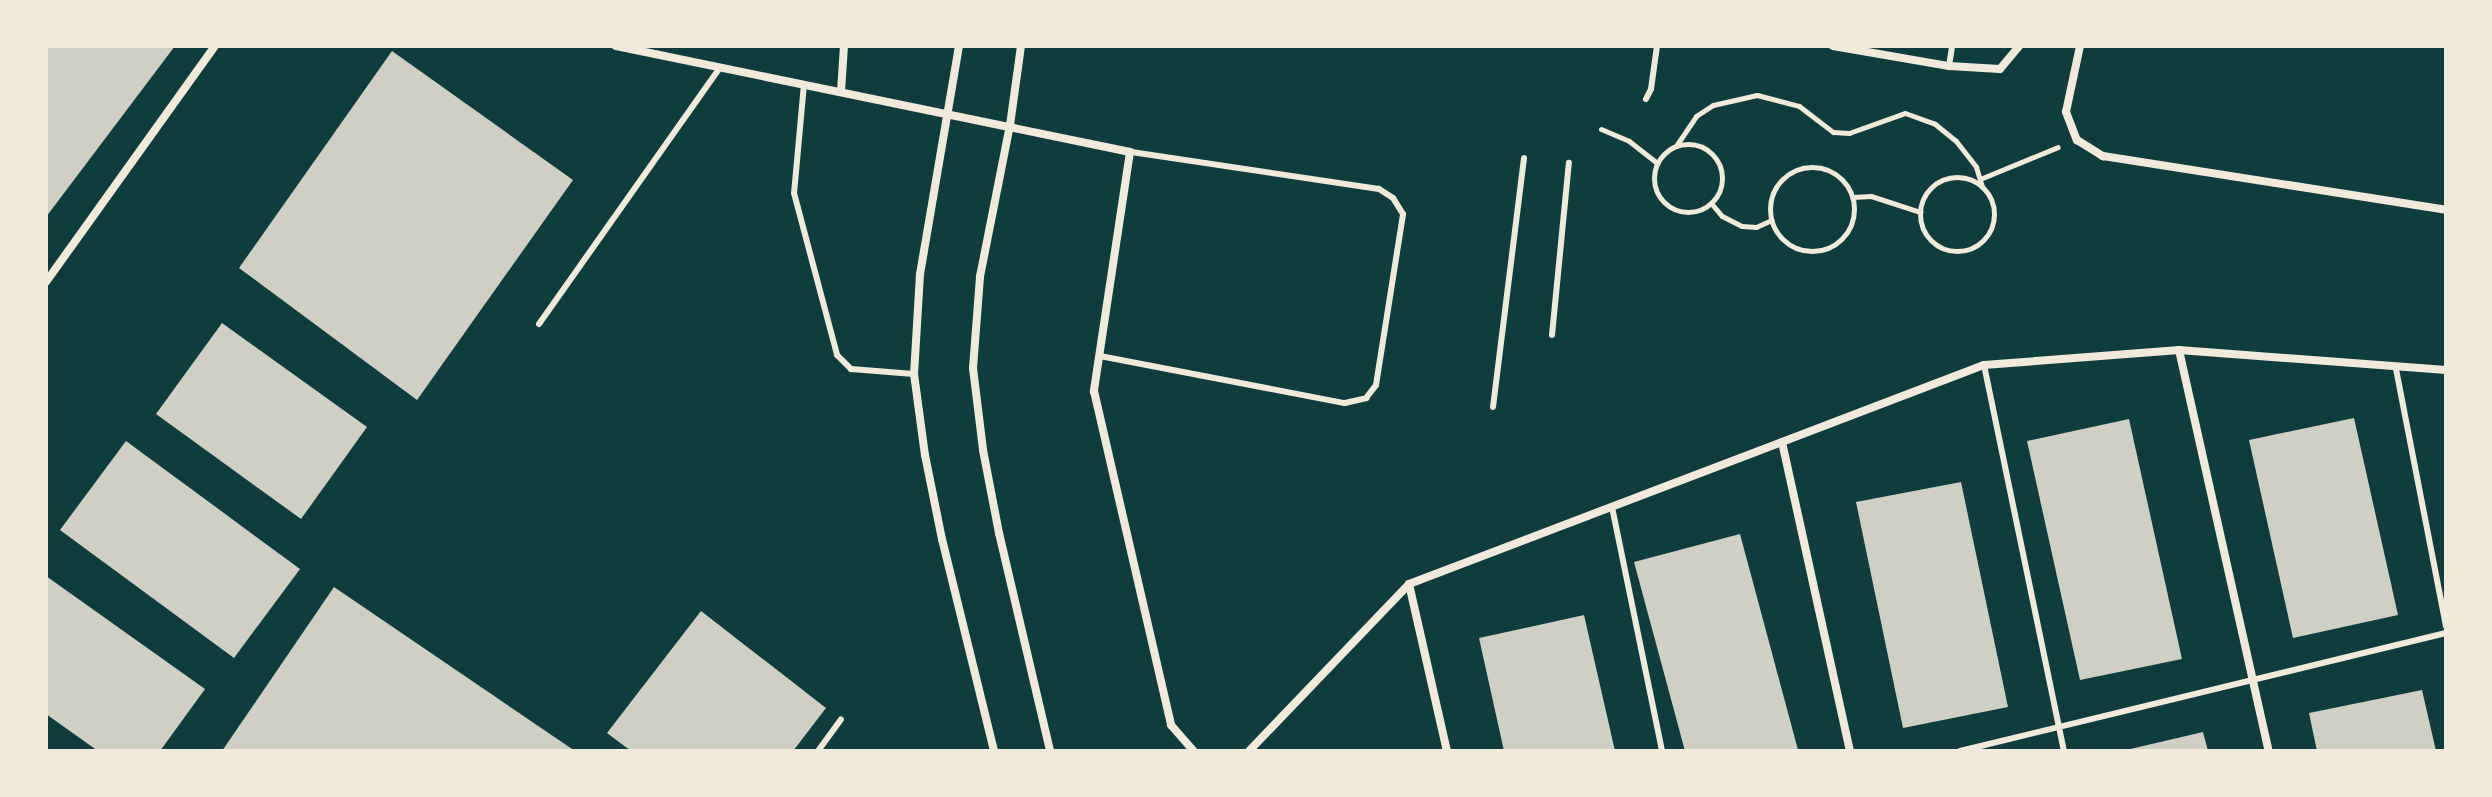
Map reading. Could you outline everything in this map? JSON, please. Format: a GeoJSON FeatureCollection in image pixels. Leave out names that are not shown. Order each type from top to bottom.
{"type":"FeatureCollection","features":[{"type":"Feature","properties":{"kind":"street"},"geometry":{"type":"LineString","coordinates":[[46,282],[215,46]]}},
{"type":"Feature","properties":{"kind":"street"},"geometry":{"type":"LineString","coordinates":[[616,46],[1130,152],[1094,391],[1171,725],[1194,751]]}},
{"type":"Feature","properties":{"kind":"street"},"geometry":{"type":"LineString","coordinates":[[841,92],[844,46]]}},
{"type":"Feature","properties":{"kind":"street"},"geometry":{"type":"LineString","coordinates":[[959,46],[920,274],[914,374],[939,525],[994,751]]}},
{"type":"Feature","properties":{"kind":"street"},"geometry":{"type":"LineString","coordinates":[[1021,46],[1010,125],[980,277],[973,368],[983,450],[999,533],[1050,751]]}},
{"type":"Feature","properties":{"kind":"street"},"geometry":{"type":"LineString","coordinates":[[1833,46],[1949,66],[2000,69],[2019,46]]}},
{"type":"Feature","properties":{"kind":"street"},"geometry":{"type":"LineString","coordinates":[[2080,46],[2066,112],[2077,140],[2103,156],[2446,210]]}},
{"type":"Feature","properties":{"kind":"street"},"geometry":{"type":"LineString","coordinates":[[2179,350],[2269,751]]}},
{"type":"Feature","properties":{"kind":"street"},"geometry":{"type":"LineString","coordinates":[[1249,751],[1409,584],[1984,365],[2179,350],[2396,369],[2446,370]]}},
{"type":"Feature","properties":{"kind":"street"},"geometry":{"type":"LineString","coordinates":[[1782,442],[1850,751]]}},
{"type":"Feature","properties":{"kind":"street"},"geometry":{"type":"LineString","coordinates":[[1409,584],[1447,751]]}},
{"type":"Feature","properties":{"kind":"lane"},"geometry":{"type":"LineString","coordinates":[[1646,99],[1651,89],[1657,46]]}},
{"type":"Feature","properties":{"kind":"lane"},"geometry":{"type":"LineString","coordinates":[[1949,66],[1952,46]]}},
{"type":"Feature","properties":{"kind":"lane"},"geometry":{"type":"LineString","coordinates":[[539,324],[720,67]]}},
{"type":"Feature","properties":{"kind":"lane"},"geometry":{"type":"LineString","coordinates":[[804,84],[794,193],[837,355],[851,369],[914,374]]}},
{"type":"Feature","properties":{"kind":"lane"},"geometry":{"type":"LineString","coordinates":[[1100,356],[1345,403],[1366,398],[1376,385],[1403,214],[1393,198],[1379,189],[1130,152]]}},
{"type":"Feature","properties":{"kind":"lane"},"geometry":{"type":"LineString","coordinates":[[1493,407],[1524,158]]}},
{"type":"Feature","properties":{"kind":"lane"},"geometry":{"type":"LineString","coordinates":[[1552,335],[1569,163]]}},
{"type":"Feature","properties":{"kind":"lane"},"geometry":{"type":"LineString","coordinates":[[1984,365],[2064,751]]}},
{"type":"Feature","properties":{"kind":"lane"},"geometry":{"type":"LineString","coordinates":[[2396,369],[2446,626]]}},
{"type":"Feature","properties":{"kind":"lane"},"geometry":{"type":"LineString","coordinates":[[1612,507],[1662,751]]}},
{"type":"Feature","properties":{"kind":"lane"},"geometry":{"type":"LineString","coordinates":[[1960,751],[2446,633]]}},
{"type":"Feature","properties":{"kind":"lane"},"geometry":{"type":"LineString","coordinates":[[818,751],[841,719]]}},
{"type":"Feature","properties":{"kind":"path"},"geometry":{"type":"LineString","coordinates":[[1676,146],[1702,147],[1713,155],[1722,180],[1711,203],[1686,212],[1662,201],[1655,189],[1657,163],[1676,146],[1696,116],[1713,105],[1757,95],[1799,106],[1833,132],[1849,133],[1890,116],[1905,113],[1920,117],[1956,141],[1969,155],[1982,187],[1993,203],[1991,229],[1974,247],[1962,251],[1937,245],[1928,236],[1920,212],[1923,200],[1940,181],[1965,178],[1982,187]]}},
{"type":"Feature","properties":{"kind":"path"},"geometry":{"type":"LineString","coordinates":[[1601,129],[1629,141],[1657,163]]}},
{"type":"Feature","properties":{"kind":"path"},"geometry":{"type":"LineString","coordinates":[[1980,179],[2077,140]]}},
{"type":"Feature","properties":{"kind":"path"},"geometry":{"type":"LineString","coordinates":[[1822,168],[1836,174],[1853,197],[1851,226],[1831,246],[1802,249],[1789,243],[1772,220],[1774,192],[1793,171],[1822,168]]}},
{"type":"Feature","properties":{"kind":"path"},"geometry":{"type":"LineString","coordinates":[[1853,197],[1871,196],[1920,212]]}},
{"type":"Feature","properties":{"kind":"path"},"geometry":{"type":"LineString","coordinates":[[1711,203],[1722,216],[1742,226],[1756,227],[1772,220]]}},
{"type":"Feature","properties":{"kind":"building"},"geometry":{"type":"Polygon","coordinates":[[[46,46],[175,46],[46,217],[46,46]]]}},
{"type":"Feature","properties":{"kind":"building"},"geometry":{"type":"Polygon","coordinates":[[[392,51],[573,180],[417,400],[239,268],[392,51]]]}},
{"type":"Feature","properties":{"kind":"building"},"geometry":{"type":"Polygon","coordinates":[[[222,323],[367,427],[301,519],[156,414],[222,323]]]}},
{"type":"Feature","properties":{"kind":"building"},"geometry":{"type":"Polygon","coordinates":[[[2354,418],[2398,615],[2293,638],[2249,440],[2354,418]]]}},
{"type":"Feature","properties":{"kind":"building"},"geometry":{"type":"Polygon","coordinates":[[[2129,419],[2182,659],[2080,680],[2027,441],[2129,419]]]}},
{"type":"Feature","properties":{"kind":"building"},"geometry":{"type":"Polygon","coordinates":[[[126,441],[300,569],[234,658],[60,530],[126,441]]]}},
{"type":"Feature","properties":{"kind":"building"},"geometry":{"type":"Polygon","coordinates":[[[1961,482],[2008,707],[1903,728],[1856,502],[1961,482]]]}},
{"type":"Feature","properties":{"kind":"building"},"geometry":{"type":"Polygon","coordinates":[[[1740,534],[1798,750],[1685,751],[1634,562],[1740,534]]]}},
{"type":"Feature","properties":{"kind":"building"},"geometry":{"type":"Polygon","coordinates":[[[46,576],[205,689],[160,751],[98,751],[46,714],[46,576]]]}},
{"type":"Feature","properties":{"kind":"building"},"geometry":{"type":"Polygon","coordinates":[[[334,587],[575,751],[222,751],[334,587]]]}},
{"type":"Feature","properties":{"kind":"building"},"geometry":{"type":"Polygon","coordinates":[[[701,611],[826,708],[793,751],[631,751],[607,733],[701,611]]]}},
{"type":"Feature","properties":{"kind":"building"},"geometry":{"type":"Polygon","coordinates":[[[1584,615],[1615,751],[1504,751],[1479,638],[1584,615]]]}},
{"type":"Feature","properties":{"kind":"building"},"geometry":{"type":"Polygon","coordinates":[[[2422,690],[2436,751],[2317,751],[2309,713],[2422,690]]]}},
{"type":"Feature","properties":{"kind":"building"},"geometry":{"type":"Polygon","coordinates":[[[2203,732],[2208,751],[2126,751],[2126,750],[2203,732]]]}}]}
